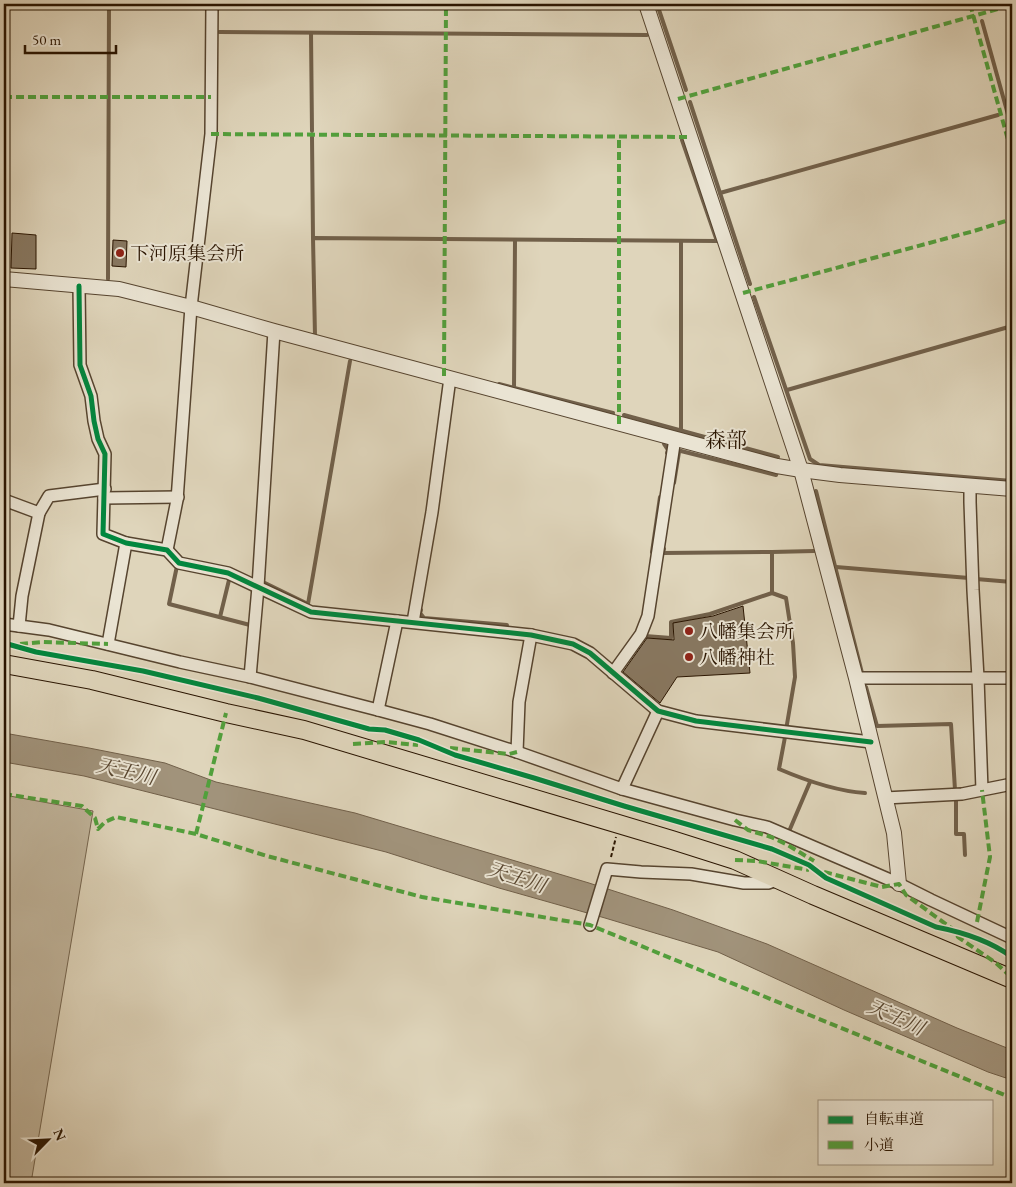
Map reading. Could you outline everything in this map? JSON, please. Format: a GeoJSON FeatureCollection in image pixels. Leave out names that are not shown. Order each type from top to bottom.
{"type":"FeatureCollection","features":[{"type":"Feature","properties":{"kind":"main road"},"geometry":{"type":"LineString","coordinates":[[4,664],[92,680],[304,730],[620,824],[735,860],[777,880],[1012,979]]}},
{"type":"Feature","properties":{"kind":"street"},"geometry":{"type":"LineString","coordinates":[[167,550],[178,497],[191,307],[211,134],[212,4]]}},
{"type":"Feature","properties":{"kind":"street"},"geometry":{"type":"LineString","coordinates":[[646,4],[801,470],[856,678],[894,833],[899,884]]}},
{"type":"Feature","properties":{"kind":"street"},"geometry":{"type":"LineString","coordinates":[[4,279],[119,289],[777,466],[840,475],[1012,489]]}},
{"type":"Feature","properties":{"kind":"street"},"geometry":{"type":"LineString","coordinates":[[79,286],[80,365],[91,396],[98,439],[105,454],[103,534],[126,543],[167,550],[179,563],[228,573],[311,612],[531,635],[573,644],[590,653],[658,711],[696,721],[871,742]]}},
{"type":"Feature","properties":{"kind":"street"},"geometry":{"type":"LineString","coordinates":[[250,677],[258,587],[274,332]]}},
{"type":"Feature","properties":{"kind":"street"},"geometry":{"type":"LineString","coordinates":[[413,622],[432,512],[450,378]]}},
{"type":"Feature","properties":{"kind":"street"},"geometry":{"type":"LineString","coordinates":[[613,673],[641,634],[648,616],[675,438]]}},
{"type":"Feature","properties":{"kind":"street"},"geometry":{"type":"LineString","coordinates":[[970,485],[982,790]]}},
{"type":"Feature","properties":{"kind":"street"},"geometry":{"type":"LineString","coordinates":[[19,626],[22,596],[39,513],[49,496],[105,494],[178,497]]}},
{"type":"Feature","properties":{"kind":"street"},"geometry":{"type":"LineString","coordinates":[[4,500],[39,513]]}},
{"type":"Feature","properties":{"kind":"street"},"geometry":{"type":"LineString","coordinates":[[108,644],[126,543]]}},
{"type":"Feature","properties":{"kind":"street"},"geometry":{"type":"LineString","coordinates":[[378,710],[397,621]]}},
{"type":"Feature","properties":{"kind":"street"},"geometry":{"type":"LineString","coordinates":[[4,624],[49,630],[250,677],[378,710],[430,724],[517,752],[622,789],[767,827],[899,884],[1012,938]]}},
{"type":"Feature","properties":{"kind":"street"},"geometry":{"type":"LineString","coordinates":[[517,752],[519,702],[531,635]]}},
{"type":"Feature","properties":{"kind":"street"},"geometry":{"type":"LineString","coordinates":[[856,678],[1012,678]]}},
{"type":"Feature","properties":{"kind":"street"},"geometry":{"type":"LineString","coordinates":[[622,789],[658,711]]}},
{"type":"Feature","properties":{"kind":"street"},"geometry":{"type":"LineString","coordinates":[[885,798],[962,794],[1012,784]]}},
{"type":"Feature","properties":{"kind":"street"},"geometry":{"type":"LineString","coordinates":[[590,925],[607,869],[691,874],[744,883],[768,883],[777,880]]}},
{"type":"Feature","properties":{"kind":"path"},"geometry":{"type":"LineString","coordinates":[[607,869],[620,824]]}},
{"type":"Feature","properties":{"kind":"path"},"geometry":{"type":"LineString","coordinates":[[817,872],[826,878],[936,927],[954,930],[977,939],[1003,950],[1012,957]]}},
{"type":"Feature","properties":{"kind":"shaded area"},"geometry":{"type":"Polygon","coordinates":[[[4,795],[93,811],[31,1183],[4,1183],[4,795]]]}},
{"type":"Feature","properties":{"kind":"water","name":"天王川"},"geometry":{"type":"Polygon","coordinates":[[[4,733],[165,763],[216,782],[355,813],[673,910],[767,944],[957,1028],[1012,1050],[1012,1080],[988,1072],[844,1010],[718,952],[499,888],[386,852],[84,776],[4,762],[4,733]]]}},
{"type":"Feature","properties":{"kind":"building"},"geometry":{"type":"Polygon","coordinates":[[[12,233],[36,235],[36,269],[11,268],[12,233]]]}},
{"type":"Feature","properties":{"kind":"building","name":"下河原集会所"},"geometry":{"type":"Polygon","coordinates":[[[113,240],[127,241],[126,267],[112,266],[113,240]]]}},
{"type":"Feature","properties":{"kind":"building","name":"八幡神社"},"geometry":{"type":"Polygon","coordinates":[[[743,606],[750,673],[677,677],[660,703],[623,672],[647,638],[674,640],[673,623],[713,616],[743,606]]]}},
{"type":"Feature","properties":{"kind":"waterway"},"geometry":{"type":"LineString","coordinates":[[108,279],[109,4]]}},
{"type":"Feature","properties":{"kind":"waterway"},"geometry":{"type":"LineString","coordinates":[[657,4],[686,90]]}},
{"type":"Feature","properties":{"kind":"waterway"},"geometry":{"type":"LineString","coordinates":[[982,21],[1012,129]]}},
{"type":"Feature","properties":{"kind":"waterway"},"geometry":{"type":"LineString","coordinates":[[219,32],[647,35]]}},
{"type":"Feature","properties":{"kind":"waterway"},"geometry":{"type":"LineString","coordinates":[[311,33],[312,131]]}},
{"type":"Feature","properties":{"kind":"waterway"},"geometry":{"type":"LineString","coordinates":[[690,102],[750,284]]}},
{"type":"Feature","properties":{"kind":"waterway"},"geometry":{"type":"LineString","coordinates":[[720,193],[998,115]]}},
{"type":"Feature","properties":{"kind":"waterway"},"geometry":{"type":"LineString","coordinates":[[312,137],[313,238]]}},
{"type":"Feature","properties":{"kind":"waterway"},"geometry":{"type":"LineString","coordinates":[[312,335],[315,336],[313,238],[717,241],[682,140]]}},
{"type":"Feature","properties":{"kind":"waterway"},"geometry":{"type":"LineString","coordinates":[[514,388],[515,240]]}},
{"type":"Feature","properties":{"kind":"waterway"},"geometry":{"type":"LineString","coordinates":[[681,241],[681,432]]}},
{"type":"Feature","properties":{"kind":"waterway"},"geometry":{"type":"LineString","coordinates":[[754,297],[810,459],[819,465],[1012,481]]}},
{"type":"Feature","properties":{"kind":"waterway"},"geometry":{"type":"LineString","coordinates":[[787,390],[1012,326]]}},
{"type":"Feature","properties":{"kind":"waterway"},"geometry":{"type":"LineString","coordinates":[[265,583],[308,604],[350,361]]}},
{"type":"Feature","properties":{"kind":"waterway"},"geometry":{"type":"LineString","coordinates":[[499,384],[613,413]]}},
{"type":"Feature","properties":{"kind":"waterway"},"geometry":{"type":"LineString","coordinates":[[624,415],[778,457]]}},
{"type":"Feature","properties":{"kind":"waterway"},"geometry":{"type":"LineString","coordinates":[[664,444],[668,450],[667,453]]}},
{"type":"Feature","properties":{"kind":"waterway"},"geometry":{"type":"LineString","coordinates":[[674,483],[679,452],[681,451],[776,475],[777,472]]}},
{"type":"Feature","properties":{"kind":"waterway"},"geometry":{"type":"LineString","coordinates":[[816,491],[862,673]]}},
{"type":"Feature","properties":{"kind":"waterway"},"geometry":{"type":"LineString","coordinates":[[652,552],[660,497]]}},
{"type":"Feature","properties":{"kind":"waterway"},"geometry":{"type":"LineString","coordinates":[[664,549],[663,553],[772,552],[772,593],[786,598],[793,643],[795,677],[786,730]]}},
{"type":"Feature","properties":{"kind":"waterway"},"geometry":{"type":"LineString","coordinates":[[772,552],[814,551]]}},
{"type":"Feature","properties":{"kind":"waterway"},"geometry":{"type":"LineString","coordinates":[[177,566],[169,604],[250,625]]}},
{"type":"Feature","properties":{"kind":"waterway"},"geometry":{"type":"LineString","coordinates":[[836,567],[969,578]]}},
{"type":"Feature","properties":{"kind":"waterway"},"geometry":{"type":"LineString","coordinates":[[976,579],[1012,582]]}},
{"type":"Feature","properties":{"kind":"waterway"},"geometry":{"type":"LineString","coordinates":[[220,617],[229,580]]}},
{"type":"Feature","properties":{"kind":"waterway"},"geometry":{"type":"LineString","coordinates":[[645,636],[671,638],[671,622],[710,614],[772,593]]}},
{"type":"Feature","properties":{"kind":"waterway"},"geometry":{"type":"LineString","coordinates":[[421,610],[420,613],[424,618],[507,625]]}},
{"type":"Feature","properties":{"kind":"waterway"},"geometry":{"type":"LineString","coordinates":[[866,687],[877,726],[951,724],[955,790]]}},
{"type":"Feature","properties":{"kind":"waterway"},"geometry":{"type":"LineString","coordinates":[[785,737],[779,769],[821,785],[865,793]]}},
{"type":"Feature","properties":{"kind":"waterway"},"geometry":{"type":"LineString","coordinates":[[790,829],[810,782]]}},
{"type":"Feature","properties":{"kind":"waterway"},"geometry":{"type":"LineString","coordinates":[[956,799],[956,834],[964,834],[965,855]]}},
{"type":"Feature","properties":{"kind":"marked path"},"geometry":{"type":"LineString","coordinates":[[444,376],[446,4]]}},
{"type":"Feature","properties":{"kind":"marked path"},"geometry":{"type":"LineString","coordinates":[[970,4],[1012,154]]}},
{"type":"Feature","properties":{"kind":"marked path"},"geometry":{"type":"LineString","coordinates":[[678,99],[1012,5]]}},
{"type":"Feature","properties":{"kind":"marked path"},"geometry":{"type":"LineString","coordinates":[[4,97],[211,97]]}},
{"type":"Feature","properties":{"kind":"marked path"},"geometry":{"type":"LineString","coordinates":[[211,134],[690,137]]}},
{"type":"Feature","properties":{"kind":"marked path"},"geometry":{"type":"LineString","coordinates":[[619,137],[619,424]]}},
{"type":"Feature","properties":{"kind":"marked path"},"geometry":{"type":"LineString","coordinates":[[743,293],[1012,219]]}},
{"type":"Feature","properties":{"kind":"marked path"},"geometry":{"type":"LineString","coordinates":[[20,644],[43,642],[108,644]]}},
{"type":"Feature","properties":{"kind":"marked path"},"geometry":{"type":"LineString","coordinates":[[196,834],[226,713]]}},
{"type":"Feature","properties":{"kind":"marked path"},"geometry":{"type":"LineString","coordinates":[[353,744],[386,742],[418,745]]}},
{"type":"Feature","properties":{"kind":"marked path"},"geometry":{"type":"LineString","coordinates":[[450,748],[509,754],[517,752]]}},
{"type":"Feature","properties":{"kind":"marked path"},"geometry":{"type":"LineString","coordinates":[[977,922],[990,857],[982,790]]}},
{"type":"Feature","properties":{"kind":"marked path"},"geometry":{"type":"LineString","coordinates":[[4,794],[82,806],[95,818],[98,829],[105,822],[116,817],[196,834],[267,856],[422,897],[590,925],[1012,1098]]}},
{"type":"Feature","properties":{"kind":"marked path"},"geometry":{"type":"LineString","coordinates":[[735,820],[748,830],[786,844],[814,861]]}},
{"type":"Feature","properties":{"kind":"marked path"},"geometry":{"type":"LineString","coordinates":[[735,860],[757,861],[809,870]]}},
{"type":"Feature","properties":{"kind":"marked path"},"geometry":{"type":"LineString","coordinates":[[824,872],[882,887],[899,884],[906,895],[954,930],[958,937],[996,963],[1012,978]]}},
{"type":"Feature","properties":{"kind":"marked path"},"geometry":{"type":"LineString","coordinates":[[1006,1183],[1012,1182]]}},
{"type":"Feature","properties":{"kind":"cycle path"},"geometry":{"type":"LineString","coordinates":[[79,286],[80,365],[91,396],[98,439],[105,454],[103,534],[126,543],[167,550],[179,563],[228,573],[311,612],[531,635],[573,644],[590,653],[658,711],[696,721],[871,742]]}},
{"type":"Feature","properties":{"kind":"cycle path"},"geometry":{"type":"LineString","coordinates":[[4,643],[36,652],[143,671],[258,698],[369,729],[385,730],[419,740],[455,755],[772,849],[809,865],[826,878],[936,927],[966,934],[985,942],[1012,957]]}},
{"type":"Feature","properties":{"kind":"place","name":"下河原集会所"},"geometry":{"type":"Point","coordinates":[120,253]}},
{"type":"Feature","properties":{"kind":"place","name":"八幡集会所"},"geometry":{"type":"Point","coordinates":[689,631]}},
{"type":"Feature","properties":{"kind":"place","name":"八幡神社"},"geometry":{"type":"Point","coordinates":[689,657]}},
{"type":"Feature","properties":{"kind":"district","name":"森部"},"geometry":{"type":"Point","coordinates":[726,440]}}]}
